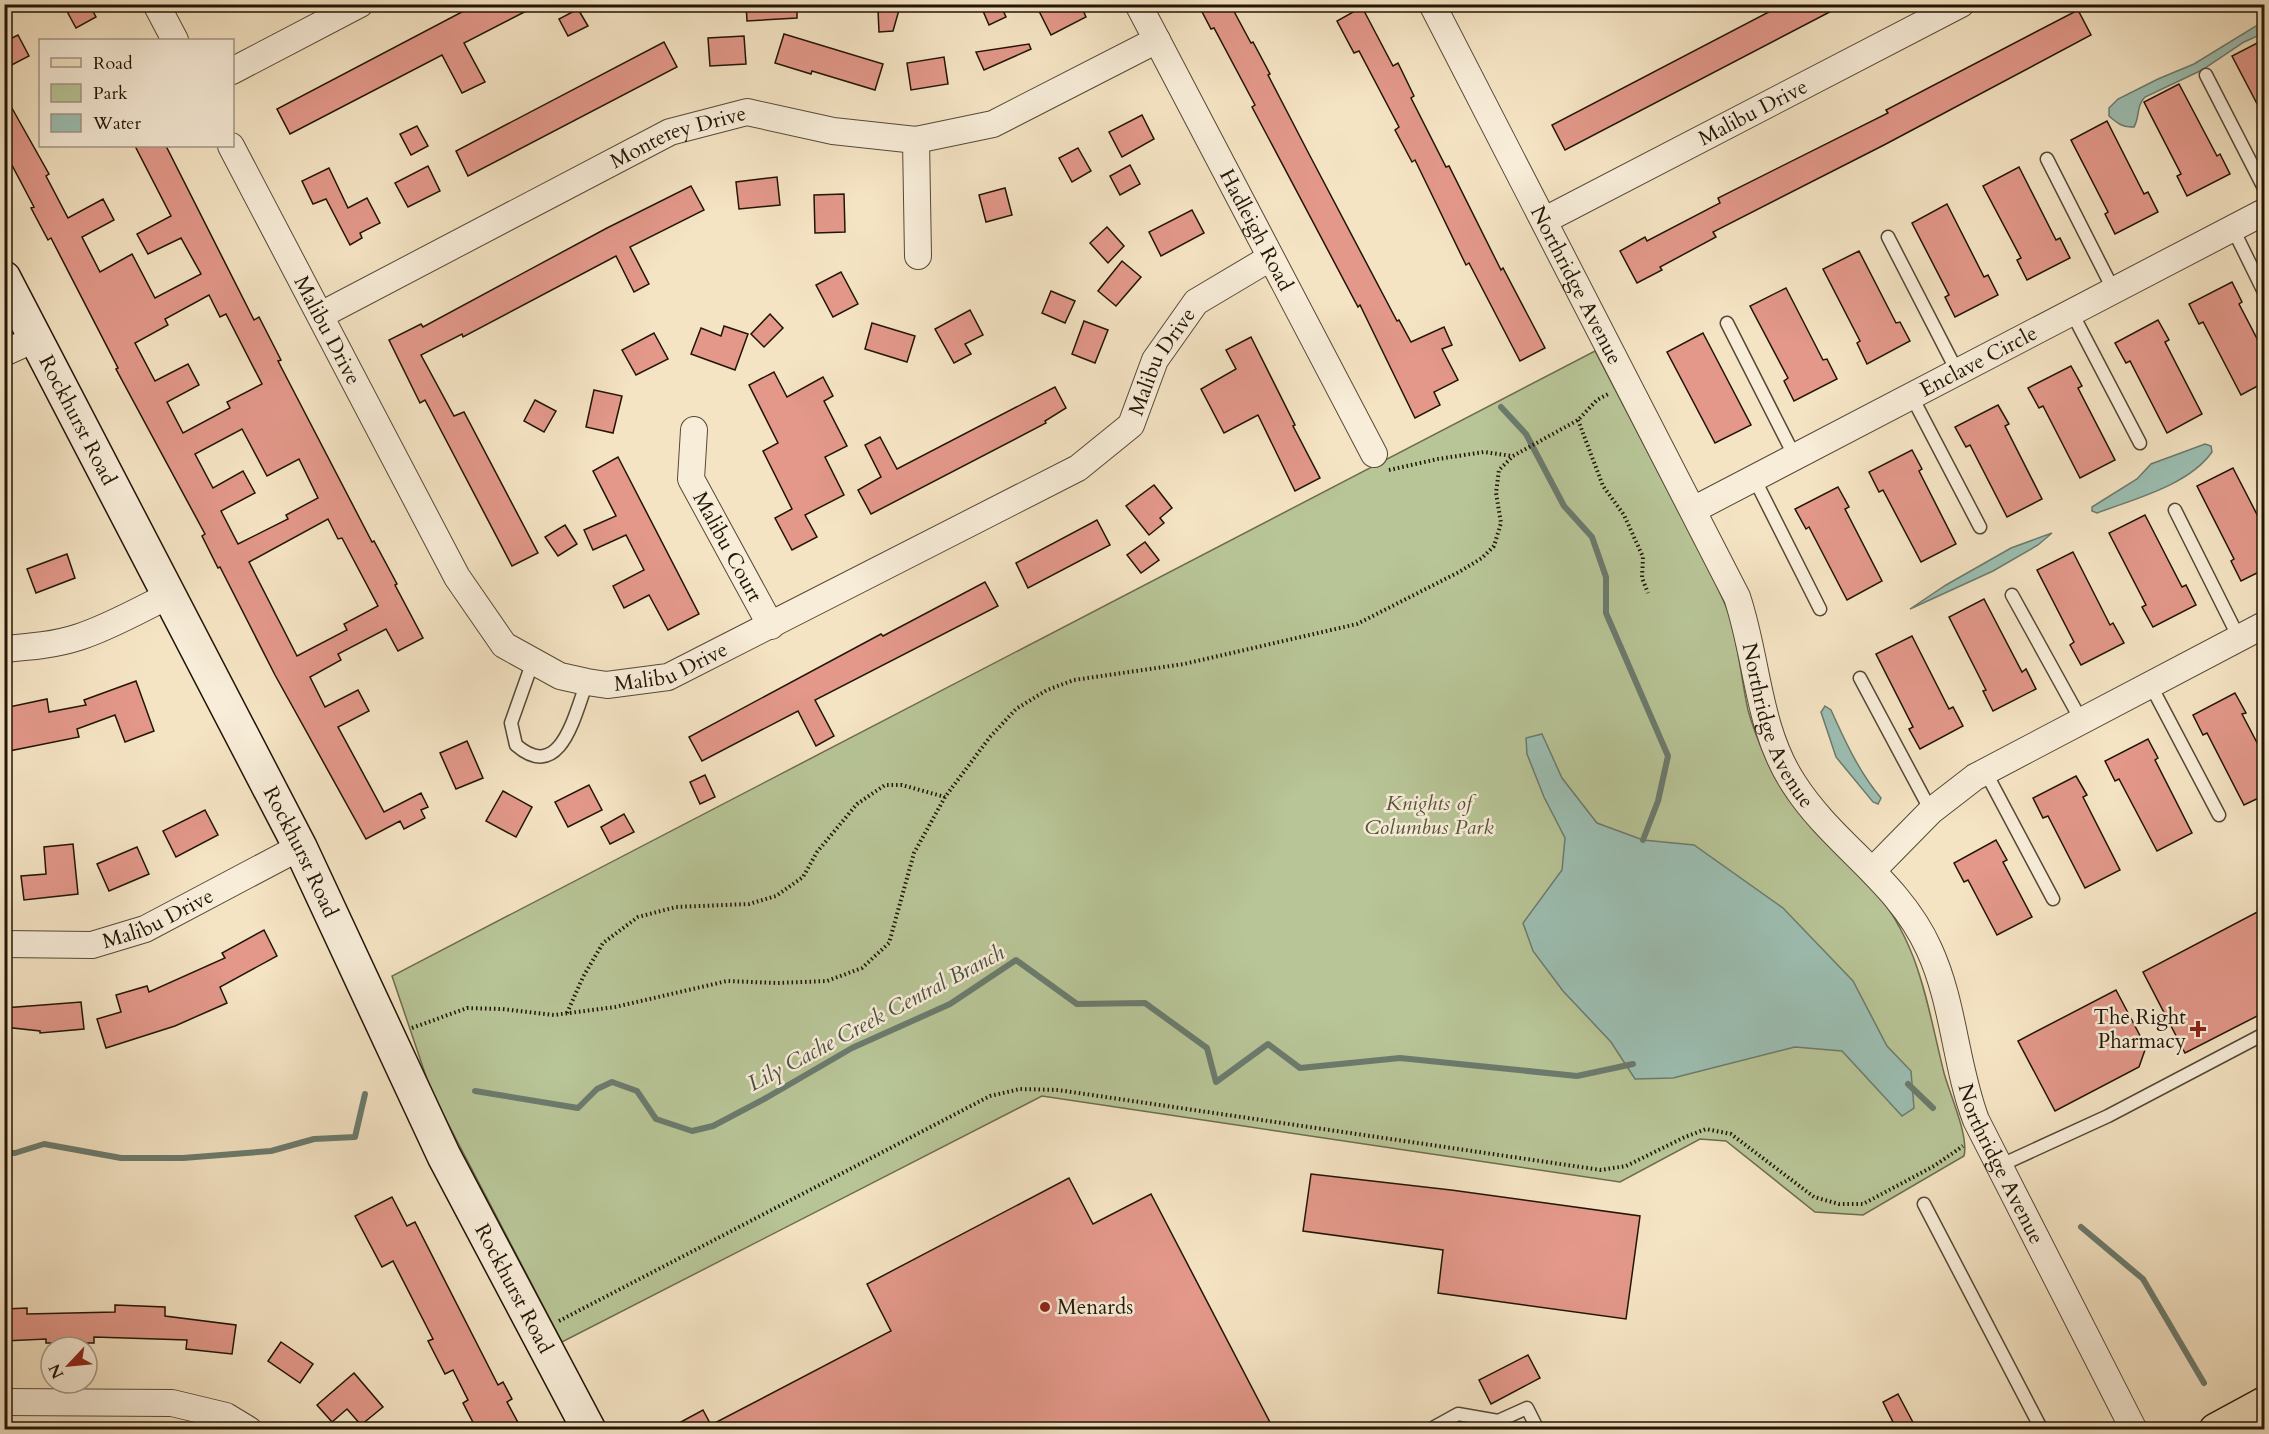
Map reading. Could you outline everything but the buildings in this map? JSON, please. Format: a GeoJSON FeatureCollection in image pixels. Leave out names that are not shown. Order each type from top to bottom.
{"type":"FeatureCollection","features":[{"type":"Feature","properties":{"kind":"main road"},"geometry":{"type":"LineString","coordinates":[[2216,1430],[2265,1404]]}},
{"type":"Feature","properties":{"kind":"street"},"geometry":{"type":"LineString","coordinates":[[156,4],[174,39]]}},
{"type":"Feature","properties":{"kind":"street"},"geometry":{"type":"LineString","coordinates":[[234,70],[360,4]]}},
{"type":"Feature","properties":{"kind":"street","name":"Hadleigh Road"},"geometry":{"type":"LineString","coordinates":[[1138,4],[1374,454]]}},
{"type":"Feature","properties":{"kind":"street","name":"Northridge Avenue"},"geometry":{"type":"LineString","coordinates":[[1432,4],[1737,597],[1748,633],[1765,721],[1781,762],[1808,804],[1898,898],[1929,947],[1947,1001],[1967,1095],[1999,1166],[2134,1430]]}},
{"type":"Feature","properties":{"kind":"street","name":"Malibu Drive"},"geometry":{"type":"LineString","coordinates":[[1545,220],[1961,4]]}},
{"type":"Feature","properties":{"kind":"street","name":"Monterey Drive"},"geometry":{"type":"LineString","coordinates":[[321,315],[670,132],[747,112],[832,130],[916,140],[993,124],[1157,40]]}},
{"type":"Feature","properties":{"kind":"street"},"geometry":{"type":"LineString","coordinates":[[916,140],[918,256]]}},
{"type":"Feature","properties":{"kind":"street","name":"Malibu Drive"},"geometry":{"type":"LineString","coordinates":[[232,147],[457,578],[504,645],[560,676],[607,686],[668,677],[1078,468],[1131,425],[1155,360],[1196,302],[1270,258]]}},
{"type":"Feature","properties":{"kind":"street","name":"Enclave Circle"},"geometry":{"type":"LineString","coordinates":[[1693,510],[2265,212]]}},
{"type":"Feature","properties":{"kind":"street","name":"Rockhurst Road"},"geometry":{"type":"LineString","coordinates":[[4,278],[300,847],[444,1156],[589,1430]]}},
{"type":"Feature","properties":{"kind":"street"},"geometry":{"type":"LineString","coordinates":[[4,353],[35,339]]}},
{"type":"Feature","properties":{"kind":"street","name":"Malibu Court"},"geometry":{"type":"LineString","coordinates":[[694,430],[691,479],[771,626]]}},
{"type":"Feature","properties":{"kind":"street"},"geometry":{"type":"LineString","coordinates":[[4,649],[37,646],[77,638],[168,596]]}},
{"type":"Feature","properties":{"kind":"street"},"geometry":{"type":"LineString","coordinates":[[1873,870],[1931,811],[1955,790],[1985,771],[2265,625]]}},
{"type":"Feature","properties":{"kind":"street","name":"Malibu Drive"},"geometry":{"type":"LineString","coordinates":[[4,944],[92,945],[145,929],[300,847]]}},
{"type":"Feature","properties":{"kind":"street"},"geometry":{"type":"LineString","coordinates":[[4,1402],[172,1402],[226,1416],[249,1430]]}},
{"type":"Feature","properties":{"kind":"lane"},"geometry":{"type":"LineString","coordinates":[[2206,75],[2265,188]]}},
{"type":"Feature","properties":{"kind":"lane"},"geometry":{"type":"LineString","coordinates":[[2047,159],[2114,291]]}},
{"type":"Feature","properties":{"kind":"lane"},"geometry":{"type":"LineString","coordinates":[[2233,229],[2265,292]]}},
{"type":"Feature","properties":{"kind":"lane"},"geometry":{"type":"LineString","coordinates":[[1888,237],[1958,373]]}},
{"type":"Feature","properties":{"kind":"lane"},"geometry":{"type":"LineString","coordinates":[[2072,313],[2140,443]]}},
{"type":"Feature","properties":{"kind":"lane"},"geometry":{"type":"LineString","coordinates":[[1727,323],[1795,457]]}},
{"type":"Feature","properties":{"kind":"lane"},"geometry":{"type":"LineString","coordinates":[[1912,397],[1980,527]]}},
{"type":"Feature","properties":{"kind":"lane"},"geometry":{"type":"LineString","coordinates":[[1754,478],[1820,609]]}},
{"type":"Feature","properties":{"kind":"lane"},"geometry":{"type":"LineString","coordinates":[[2175,510],[2239,638]]}},
{"type":"Feature","properties":{"kind":"lane"},"geometry":{"type":"LineString","coordinates":[[2013,595],[2081,720]]}},
{"type":"Feature","properties":{"kind":"lane"},"geometry":{"type":"LineString","coordinates":[[533,661],[511,723],[516,745],[533,757],[544,757],[555,753],[562,744],[587,682]]}},
{"type":"Feature","properties":{"kind":"lane"},"geometry":{"type":"LineString","coordinates":[[1860,678],[1931,811]]}},
{"type":"Feature","properties":{"kind":"lane"},"geometry":{"type":"LineString","coordinates":[[2150,684],[2219,815]]}},
{"type":"Feature","properties":{"kind":"lane"},"geometry":{"type":"LineString","coordinates":[[1985,771],[2053,898]]}},
{"type":"Feature","properties":{"kind":"lane"},"geometry":{"type":"LineString","coordinates":[[1999,1166],[2108,1116],[2265,1034]]}},
{"type":"Feature","properties":{"kind":"lane"},"geometry":{"type":"LineString","coordinates":[[1924,1204],[2042,1430]]}},
{"type":"Feature","properties":{"kind":"lane"},"geometry":{"type":"LineString","coordinates":[[1429,1430],[1458,1414],[1498,1421],[1527,1408],[1538,1430]]}},
{"type":"Feature","properties":{"kind":"path"},"geometry":{"type":"LineString","coordinates":[[389,1039],[426,1022],[467,1008],[567,1014],[615,1007],[727,981],[777,983],[827,981],[862,968],[889,943],[914,853],[945,797],[990,737],[1016,709],[1047,690],[1074,680],[1184,664],[1357,624],[1459,572],[1482,558],[1494,546],[1501,523],[1496,493],[1499,470],[1513,456],[1578,420],[1597,400],[1626,383]]}},
{"type":"Feature","properties":{"kind":"path"},"geometry":{"type":"LineString","coordinates":[[1578,420],[1603,486],[1624,515],[1642,557],[1642,578],[1648,593]]}},
{"type":"Feature","properties":{"kind":"path"},"geometry":{"type":"LineString","coordinates":[[1374,454],[1385,471],[1484,452],[1513,456]]}},
{"type":"Feature","properties":{"kind":"path"},"geometry":{"type":"LineString","coordinates":[[567,1014],[583,976],[603,943],[638,917],[676,907],[749,904],[776,896],[803,877],[817,852],[857,804],[885,785],[902,785],[945,797]]}},
{"type":"Feature","properties":{"kind":"path"},"geometry":{"type":"LineString","coordinates":[[537,1332],[990,1096],[1020,1089],[1070,1091],[1601,1170],[1626,1166],[1706,1129],[1731,1134],[1814,1197],[1839,1204],[1863,1204],[1950,1156],[1963,1146],[1967,1153]]}},
{"type":"Feature","properties":{"kind":"green space","name":"Knights of Columbus Park"},"geometry":{"type":"Polygon","coordinates":[[[1595,351],[1727,607],[1736,640],[1748,710],[1773,774],[1782,790],[1804,818],[1868,882],[1885,904],[1910,949],[1926,996],[1944,1073],[1964,1138],[1964,1156],[1863,1215],[1815,1212],[1726,1141],[1700,1139],[1620,1182],[1042,1096],[562,1342],[431,1091],[392,976],[1595,351]]]}},
{"type":"Feature","properties":{"kind":"water"},"geometry":{"type":"Polygon","coordinates":[[[2264,21],[2264,33],[2244,42],[2202,70],[2145,97],[2140,104],[2134,127],[2120,125],[2109,116],[2109,108],[2118,99],[2194,64],[2264,21]]]}},
{"type":"Feature","properties":{"kind":"water"},"geometry":{"type":"Polygon","coordinates":[[[2205,444],[2211,446],[2212,452],[2202,464],[2175,482],[2160,490],[2097,513],[2092,511],[2092,507],[2137,479],[2151,464],[2205,444]]]}},
{"type":"Feature","properties":{"kind":"water"},"geometry":{"type":"Polygon","coordinates":[[[2052,533],[2038,545],[1993,571],[1910,609],[1946,585],[2011,548],[2052,533]]]}},
{"type":"Feature","properties":{"kind":"water"},"geometry":{"type":"Polygon","coordinates":[[[1825,706],[1831,710],[1859,767],[1881,798],[1878,804],[1873,802],[1836,757],[1821,712],[1825,706]]]}},
{"type":"Feature","properties":{"kind":"water"},"geometry":{"type":"Polygon","coordinates":[[[1542,734],[1562,778],[1597,823],[1643,840],[1694,845],[1783,908],[1853,981],[1887,1046],[1911,1071],[1914,1108],[1902,1116],[1842,1051],[1795,1047],[1673,1078],[1635,1079],[1611,1042],[1563,991],[1533,951],[1523,923],[1562,870],[1565,838],[1544,797],[1527,754],[1526,738],[1542,734]]]}},
{"type":"Feature","properties":{"kind":"waterway"},"geometry":{"type":"LineString","coordinates":[[1501,407],[1526,434],[1564,506],[1592,537],[1606,577],[1606,613],[1668,756],[1658,801],[1643,840]]}},
{"type":"Feature","properties":{"kind":"waterway","name":"Lily Cache Creek Central Branch"},"geometry":{"type":"LineString","coordinates":[[475,1091],[578,1108],[597,1089],[612,1082],[637,1091],[656,1119],[692,1131],[713,1126],[852,1048],[950,1004],[1016,960],[1077,1004],[1145,1003],[1207,1048],[1216,1082],[1268,1044],[1300,1068],[1400,1058],[1577,1076],[1633,1064]]}},
{"type":"Feature","properties":{"kind":"waterway","name":"Lily Cache Creek Central Branch"},"geometry":{"type":"LineString","coordinates":[[1908,1084],[1933,1108]]}},
{"type":"Feature","properties":{"kind":"waterway","name":"Lily Cache Creek Central Branch"},"geometry":{"type":"LineString","coordinates":[[4,1153],[15,1153],[44,1144],[121,1158],[183,1158],[271,1151],[314,1139],[355,1137],[365,1094]]}},
{"type":"Feature","properties":{"kind":"waterway"},"geometry":{"type":"LineString","coordinates":[[2081,1227],[2143,1279],[2204,1383]]}},
{"type":"Feature","properties":{"kind":"place","name":"The Right Pharmacy"},"geometry":{"type":"Point","coordinates":[2198,1029]}},
{"type":"Feature","properties":{"kind":"place","name":"Menards"},"geometry":{"type":"Point","coordinates":[1045,1307]}}]}
